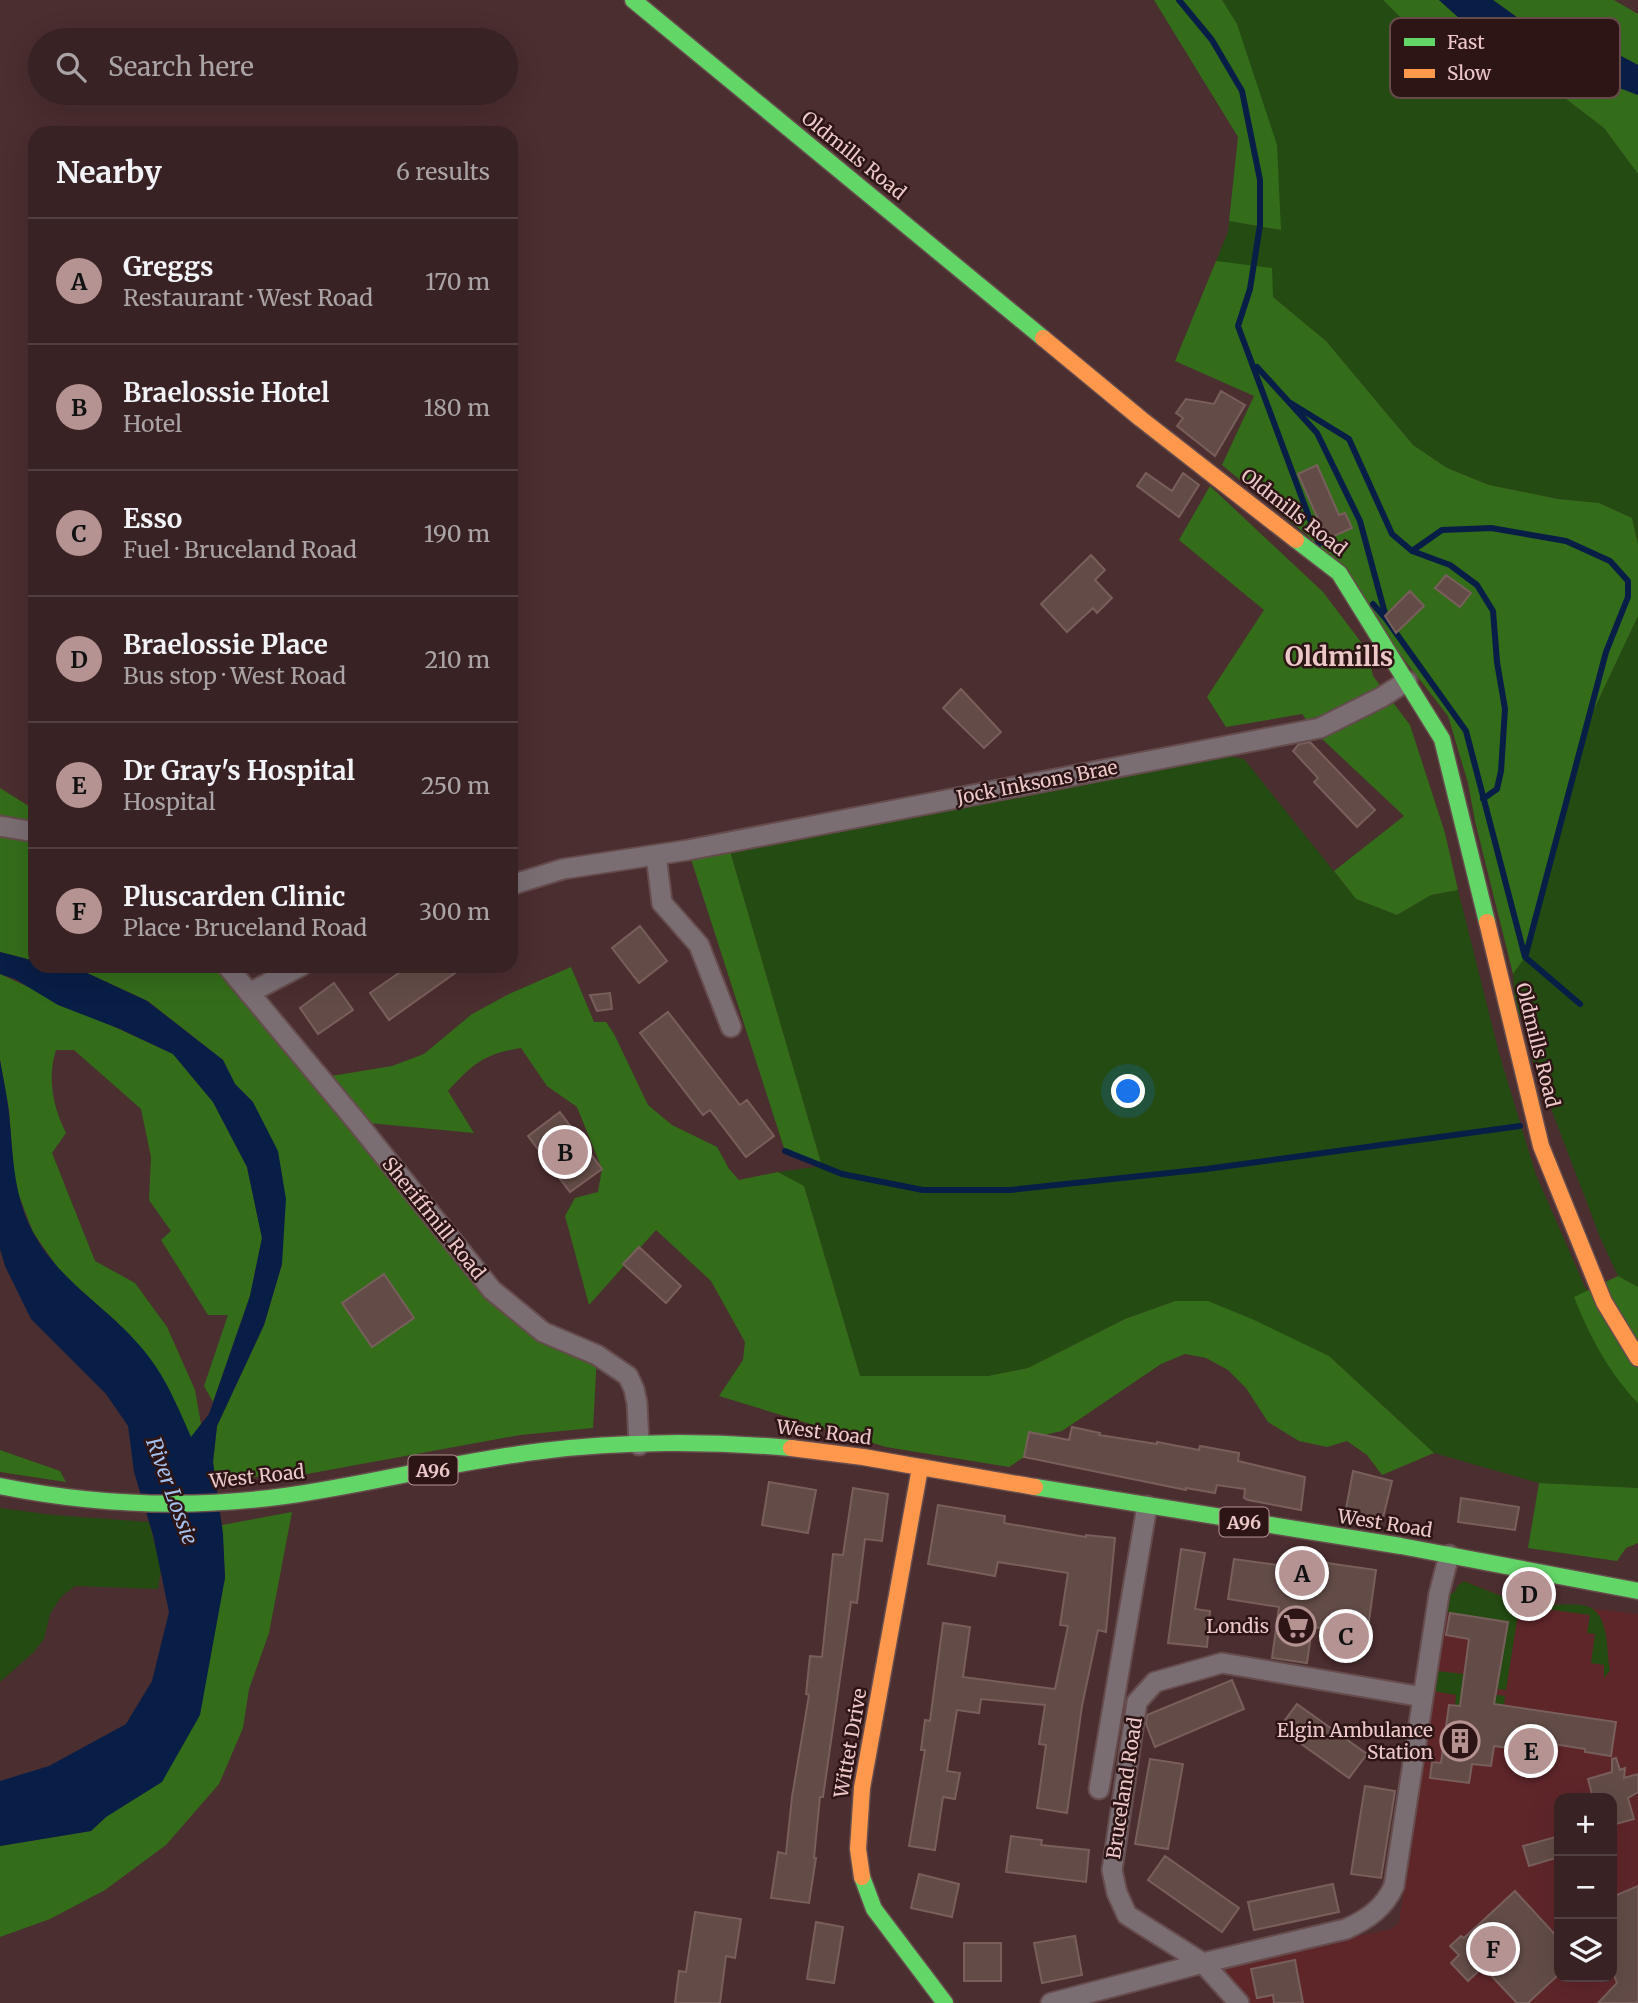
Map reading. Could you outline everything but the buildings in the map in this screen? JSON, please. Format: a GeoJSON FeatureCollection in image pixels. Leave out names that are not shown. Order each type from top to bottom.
{"type":"FeatureCollection","features":[{"type":"Feature","properties":{"kind":"main road","name":"Oldmills Road"},"geometry":{"type":"LineString","coordinates":[[632,0],[1141,419],[1339,573],[1442,739],[1541,1146],[1604,1302],[1638,1359]]}},
{"type":"Feature","properties":{"kind":"main road","name":"West Road"},"geometry":{"type":"LineString","coordinates":[[0,1486],[50,1496],[155,1504],[226,1502],[320,1490],[542,1451],[639,1445],[748,1444],[807,1449],[1448,1555],[1638,1591]]}},
{"type":"Feature","properties":{"kind":"main road","name":"Wittet Drive"},"geometry":{"type":"LineString","coordinates":[[920,1468],[862,1788],[858,1849],[862,1879],[874,1909],[945,2003]]}},
{"type":"Feature","properties":{"kind":"street","name":"Jock Inksons Brae"},"geometry":{"type":"LineString","coordinates":[[518,884],[563,869],[656,855],[1320,728],[1382,697],[1407,681]]}},
{"type":"Feature","properties":{"kind":"street"},"geometry":{"type":"LineString","coordinates":[[0,826],[28,831]]}},
{"type":"Feature","properties":{"kind":"street"},"geometry":{"type":"LineString","coordinates":[[656,855],[662,903],[699,944],[731,1027]]}},
{"type":"Feature","properties":{"kind":"street","name":"Sheriffmill Road"},"geometry":{"type":"LineString","coordinates":[[233,973],[492,1290],[543,1332],[597,1355],[628,1376],[637,1403],[639,1445]]}},
{"type":"Feature","properties":{"kind":"street"},"geometry":{"type":"LineString","coordinates":[[249,993],[287,973]]}},
{"type":"Feature","properties":{"kind":"street"},"geometry":{"type":"LineString","coordinates":[[1099,1789],[1147,1506]]}},
{"type":"Feature","properties":{"kind":"street"},"geometry":{"type":"LineString","coordinates":[[1051,2003],[1346,1929],[1363,1921],[1387,1901],[1394,1886],[1439,1594],[1448,1555]]}},
{"type":"Feature","properties":{"kind":"street","name":"Bruceland Road"},"geometry":{"type":"LineString","coordinates":[[1240,2003],[1203,1963],[1127,1915],[1117,1893],[1112,1870],[1138,1702],[1155,1682],[1223,1662],[1423,1697]]}},
{"type":"Feature","properties":{"kind":"shaded area"},"geometry":{"type":"Polygon","coordinates":[[[1467,1581],[1509,1599],[1638,1614],[1638,2003],[1247,2003],[1219,1967],[1391,1929],[1399,1923],[1448,1593],[1454,1593],[1460,1582],[1467,1581]]]}},
{"type":"Feature","properties":{"kind":"green space"},"geometry":{"type":"Polygon","coordinates":[[[1154,0],[1222,0],[1237,24],[1277,145],[1281,230],[1229,221],[1238,137],[1154,0]]]}},
{"type":"Feature","properties":{"kind":"green space"},"geometry":{"type":"Polygon","coordinates":[[[1222,0],[1383,0],[1401,18],[1390,18],[1390,98],[1565,98],[1604,128],[1638,174],[1638,545],[1632,518],[1599,503],[1558,499],[1489,485],[1447,468],[1413,445],[1326,341],[1273,297],[1216,261],[1228,232],[1229,221],[1281,230],[1262,112],[1247,54],[1222,0]]]}},
{"type":"Feature","properties":{"kind":"green space"},"geometry":{"type":"Polygon","coordinates":[[[1383,0],[1439,0],[1459,18],[1401,18],[1383,0]]]}},
{"type":"Feature","properties":{"kind":"green space"},"geometry":{"type":"Polygon","coordinates":[[[1493,0],[1614,0],[1638,14],[1638,65],[1620,56],[1620,18],[1518,18],[1493,0]]]}},
{"type":"Feature","properties":{"kind":"green space"},"geometry":{"type":"Polygon","coordinates":[[[1620,88],[1638,95],[1638,174],[1604,128],[1565,98],[1620,98],[1620,88]]]}},
{"type":"Feature","properties":{"kind":"green space"},"geometry":{"type":"Polygon","coordinates":[[[1216,261],[1272,268],[1273,297],[1326,341],[1413,445],[1447,468],[1489,485],[1558,499],[1599,503],[1632,518],[1638,545],[1638,616],[1587,724],[1525,957],[1513,974],[1468,783],[1448,716],[1308,536],[1222,465],[1254,396],[1175,361],[1216,261]]]}},
{"type":"Feature","properties":{"kind":"green space"},"geometry":{"type":"Polygon","coordinates":[[[1210,486],[1323,592],[1367,650],[1373,676],[1410,725],[1445,833],[1458,890],[1431,895],[1397,915],[1356,899],[1334,871],[1404,816],[1319,736],[1302,714],[1226,727],[1207,697],[1264,610],[1179,540],[1210,486]]]}},
{"type":"Feature","properties":{"kind":"green space"},"geometry":{"type":"Polygon","coordinates":[[[1638,616],[1638,1287],[1618,1276],[1600,1237],[1531,1056],[1540,1037],[1515,1011],[1513,974],[1525,956],[1587,724],[1638,616]]]}},
{"type":"Feature","properties":{"kind":"green space"},"geometry":{"type":"Polygon","coordinates":[[[1198,751],[1244,759],[1356,899],[1397,915],[1431,895],[1458,890],[1499,1053],[1536,1175],[1585,1287],[1638,1374],[1638,1488],[1539,1483],[1434,1453],[1329,1356],[1175,1301],[1125,1319],[1028,1368],[988,1376],[860,1376],[804,1186],[778,1172],[822,1166],[727,841],[1198,751]]]}},
{"type":"Feature","properties":{"kind":"green space"},"geometry":{"type":"Polygon","coordinates":[[[0,788],[28,806],[28,959],[0,952],[0,788]]]}},
{"type":"Feature","properties":{"kind":"green space"},"geometry":{"type":"Polygon","coordinates":[[[727,841],[822,1166],[785,1151],[688,850],[727,841]]]}},
{"type":"Feature","properties":{"kind":"green space"},"geometry":{"type":"Polygon","coordinates":[[[571,967],[594,1022],[606,1022],[614,1034],[648,1105],[672,1125],[717,1147],[729,1169],[739,1180],[778,1172],[804,1186],[860,1376],[988,1376],[1028,1368],[1125,1319],[1175,1301],[1208,1301],[1329,1356],[1434,1453],[1382,1475],[1367,1455],[1347,1441],[1327,1447],[1299,1441],[1268,1422],[1246,1388],[1228,1370],[1206,1358],[1185,1354],[1161,1364],[1062,1431],[1044,1435],[1029,1432],[1024,1457],[1009,1467],[886,1447],[719,1396],[743,1360],[745,1342],[711,1281],[656,1230],[589,1305],[565,1216],[575,1198],[598,1192],[602,1169],[577,1107],[547,1086],[521,1048],[488,1057],[448,1091],[474,1133],[358,1122],[492,1290],[597,1355],[593,1428],[520,1435],[307,1474],[215,1479],[213,1462],[217,1426],[264,1325],[282,1264],[282,1240],[253,1102],[235,1084],[223,1060],[148,1001],[87,973],[233,973],[319,1078],[392,1066],[424,1054],[472,1014],[509,994],[571,967]]]}},
{"type":"Feature","properties":{"kind":"green space"},"geometry":{"type":"Polygon","coordinates":[[[0,974],[173,1054],[213,1102],[247,1167],[262,1238],[250,1296],[213,1402],[204,1386],[228,1315],[208,1315],[161,1240],[171,1231],[149,1200],[151,1157],[141,1109],[74,1050],[56,1050],[52,1071],[53,1092],[66,1133],[52,1153],[95,1261],[135,1283],[167,1327],[195,1390],[201,1424],[191,1438],[177,1406],[116,1321],[62,1274],[33,1232],[15,1185],[9,1110],[0,1060],[0,974]]]}},
{"type":"Feature","properties":{"kind":"green space"},"geometry":{"type":"Polygon","coordinates":[[[1618,1276],[1638,1287],[1638,1403],[1601,1353],[1574,1297],[1618,1276]]]}},
{"type":"Feature","properties":{"kind":"green space"},"geometry":{"type":"Polygon","coordinates":[[[0,1450],[60,1471],[66,1482],[0,1472],[0,1450]]]}},
{"type":"Feature","properties":{"kind":"green space"},"geometry":{"type":"Polygon","coordinates":[[[1539,1483],[1638,1488],[1638,1543],[1626,1548],[1617,1561],[1528,1548],[1539,1483]]]}},
{"type":"Feature","properties":{"kind":"green space"},"geometry":{"type":"Polygon","coordinates":[[[0,1508],[149,1522],[161,1570],[158,1589],[75,1586],[61,1597],[50,1614],[44,1639],[34,1652],[0,1682],[0,1508]]]}},
{"type":"Feature","properties":{"kind":"green space"},"geometry":{"type":"Polygon","coordinates":[[[292,1512],[269,1633],[249,1689],[243,1728],[219,1784],[166,1845],[105,1890],[50,1919],[0,1937],[0,1846],[91,1831],[106,1817],[225,1578],[222,1525],[292,1512]]]}},
{"type":"Feature","properties":{"kind":"green space"},"geometry":{"type":"Polygon","coordinates":[[[1464,1581],[1520,1601],[1506,1690],[1497,1689],[1508,1622],[1446,1612],[1448,1593],[1454,1593],[1464,1581]]]}},
{"type":"Feature","properties":{"kind":"green space"},"geometry":{"type":"Polygon","coordinates":[[[1547,1605],[1581,1605],[1597,1613],[1606,1636],[1610,1670],[1604,1678],[1604,1665],[1591,1663],[1595,1634],[1587,1633],[1590,1615],[1546,1609],[1547,1605]]]}},
{"type":"Feature","properties":{"kind":"green space"},"geometry":{"type":"Polygon","coordinates":[[[1437,1671],[1464,1674],[1463,1684],[1487,1694],[1505,1696],[1504,1705],[1507,1706],[1504,1725],[1455,1706],[1456,1695],[1434,1691],[1437,1671]]]}},
{"type":"Feature","properties":{"kind":"water"},"geometry":{"type":"Polygon","coordinates":[[[1439,0],[1493,0],[1518,18],[1459,18],[1439,0]]]}},
{"type":"Feature","properties":{"kind":"water"},"geometry":{"type":"Polygon","coordinates":[[[1620,56],[1638,65],[1638,95],[1620,88],[1620,56]]]}},
{"type":"Feature","properties":{"kind":"water","name":"River Lossie"},"geometry":{"type":"Polygon","coordinates":[[[0,952],[28,959],[28,973],[87,973],[147,1001],[223,1060],[235,1084],[253,1102],[278,1151],[286,1199],[282,1264],[264,1325],[217,1426],[213,1462],[223,1534],[225,1578],[200,1715],[162,1782],[106,1817],[91,1831],[0,1846],[0,1781],[49,1766],[126,1724],[152,1681],[169,1612],[153,1535],[134,1472],[128,1426],[106,1394],[31,1319],[5,1266],[0,1249],[0,1060],[18,1189],[21,1204],[33,1232],[58,1267],[120,1325],[149,1357],[167,1385],[191,1437],[209,1414],[250,1296],[262,1238],[247,1167],[213,1102],[173,1054],[120,1029],[58,1005],[15,979],[0,974],[0,952]]]}},
{"type":"Feature","properties":{"kind":"waterway"},"geometry":{"type":"LineString","coordinates":[[1179,0],[1212,40],[1242,91],[1260,180],[1260,225],[1250,289],[1238,326],[1319,544]]}},
{"type":"Feature","properties":{"kind":"waterway"},"geometry":{"type":"LineString","coordinates":[[1257,367],[1317,433],[1360,521],[1386,617]]}},
{"type":"Feature","properties":{"kind":"waterway"},"geometry":{"type":"LineString","coordinates":[[1289,402],[1349,439],[1392,534],[1412,551],[1450,565],[1477,585],[1493,611],[1497,662],[1505,709],[1501,771],[1497,789],[1483,799]]}},
{"type":"Feature","properties":{"kind":"waterway"},"geometry":{"type":"LineString","coordinates":[[1412,551],[1442,530],[1491,528],[1566,541],[1610,561],[1628,581],[1628,597],[1606,652],[1526,954]]}},
{"type":"Feature","properties":{"kind":"waterway"},"geometry":{"type":"LineString","coordinates":[[1373,604],[1466,731],[1525,957],[1580,1004]]}},
{"type":"Feature","properties":{"kind":"waterway"},"geometry":{"type":"LineString","coordinates":[[785,1151],[842,1174],[923,1190],[1010,1190],[1206,1169],[1520,1126]]}},
{"type":"Feature","properties":{"kind":"traffic: fast"},"geometry":{"type":"LineString","coordinates":[[633,0],[1043,338]]}},
{"type":"Feature","properties":{"kind":"traffic: fast"},"geometry":{"type":"LineString","coordinates":[[1296,540],[1339,573],[1442,739],[1487,922]]}},
{"type":"Feature","properties":{"kind":"traffic: fast"},"geometry":{"type":"LineString","coordinates":[[0,1486],[106,1501],[214,1503],[285,1496],[510,1455],[603,1445],[730,1444],[791,1448]]}},
{"type":"Feature","properties":{"kind":"traffic: fast"},"geometry":{"type":"LineString","coordinates":[[1035,1487],[1401,1546],[1638,1591]]}},
{"type":"Feature","properties":{"kind":"traffic: fast"},"geometry":{"type":"LineString","coordinates":[[862,1877],[874,1909],[945,2003]]}},
{"type":"Feature","properties":{"kind":"traffic: slow"},"geometry":{"type":"LineString","coordinates":[[1043,338],[1141,419],[1296,540]]}},
{"type":"Feature","properties":{"kind":"traffic: slow"},"geometry":{"type":"LineString","coordinates":[[1487,922],[1541,1146],[1604,1302],[1638,1358]]}},
{"type":"Feature","properties":{"kind":"traffic: slow"},"geometry":{"type":"LineString","coordinates":[[791,1448],[863,1457],[1035,1487]]}},
{"type":"Feature","properties":{"kind":"traffic: slow"},"geometry":{"type":"LineString","coordinates":[[862,1877],[858,1849],[862,1788],[920,1468]]}},
{"type":"Feature","properties":{"kind":"place","name":"Braelossie Hotel"},"geometry":{"type":"Point","coordinates":[565,1152]}},
{"type":"Feature","properties":{"kind":"place","name":"Greggs"},"geometry":{"type":"Point","coordinates":[1302,1573]}},
{"type":"Feature","properties":{"kind":"place","name":"Braelossie Place"},"geometry":{"type":"Point","coordinates":[1529,1594]}},
{"type":"Feature","properties":{"kind":"place","name":"Londis"},"geometry":{"type":"Point","coordinates":[1296,1626]}},
{"type":"Feature","properties":{"kind":"place","name":"Esso"},"geometry":{"type":"Point","coordinates":[1346,1636]}},
{"type":"Feature","properties":{"kind":"place","name":"Elgin Ambulance Station"},"geometry":{"type":"Point","coordinates":[1460,1741]}},
{"type":"Feature","properties":{"kind":"place","name":"Dr Gray's Hospital"},"geometry":{"type":"Point","coordinates":[1531,1751]}},
{"type":"Feature","properties":{"kind":"place","name":"Pluscarden Clinic"},"geometry":{"type":"Point","coordinates":[1493,1949]}},
{"type":"Feature","properties":{"kind":"district","name":"Oldmills"},"geometry":{"type":"Point","coordinates":[1339,656]}}]}
